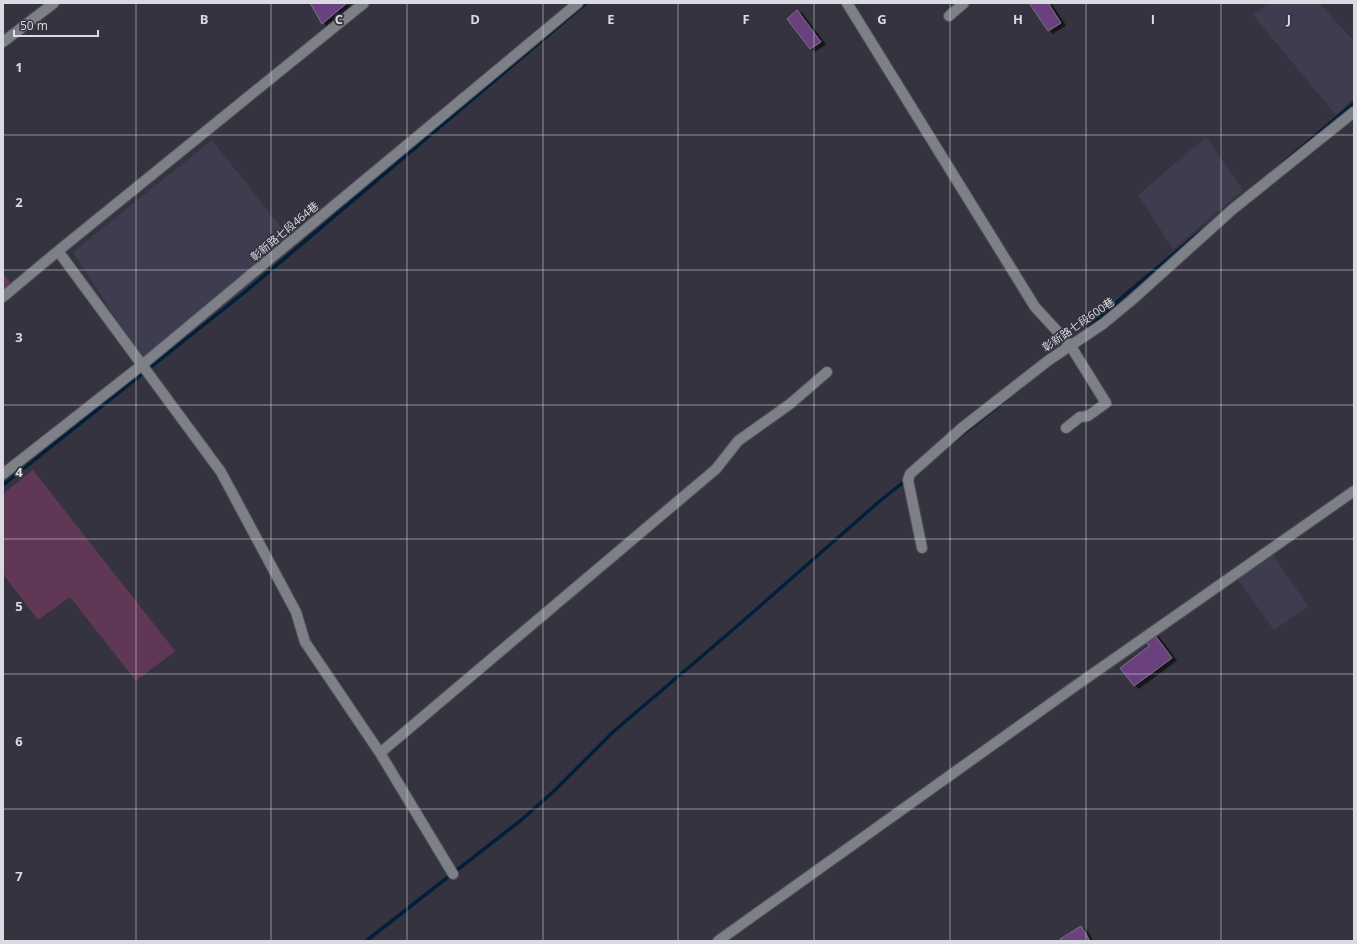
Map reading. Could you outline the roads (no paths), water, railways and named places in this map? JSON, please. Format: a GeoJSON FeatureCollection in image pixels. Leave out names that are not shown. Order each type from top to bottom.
{"type":"FeatureCollection","features":[{"type":"Feature","properties":{"kind":"street"},"geometry":{"type":"LineString","coordinates":[[3,42],[54,3]]}},
{"type":"Feature","properties":{"kind":"street"},"geometry":{"type":"LineString","coordinates":[[3,297],[364,3]]}},
{"type":"Feature","properties":{"kind":"street","name":"彰新路七段464巷"},"geometry":{"type":"LineString","coordinates":[[3,474],[142,365],[578,3]]}},
{"type":"Feature","properties":{"kind":"street"},"geometry":{"type":"LineString","coordinates":[[847,3],[1035,307],[1070,345],[1106,403],[1088,416],[1080,417],[1066,428]]}},
{"type":"Feature","properties":{"kind":"street"},"geometry":{"type":"LineString","coordinates":[[949,16],[964,3]]}},
{"type":"Feature","properties":{"kind":"street","name":"彰新路七段600巷"},"geometry":{"type":"LineString","coordinates":[[922,548],[908,480],[910,474],[963,427],[1049,360],[1103,324],[1233,210],[1354,112]]}},
{"type":"Feature","properties":{"kind":"street"},"geometry":{"type":"LineString","coordinates":[[58,251],[221,472],[296,612],[305,642],[380,754],[453,874]]}},
{"type":"Feature","properties":{"kind":"street"},"geometry":{"type":"LineString","coordinates":[[380,754],[716,469],[738,441],[790,404],[827,372]]}},
{"type":"Feature","properties":{"kind":"street"},"geometry":{"type":"LineString","coordinates":[[718,941],[1071,689],[1354,491]]}},
{"type":"Feature","properties":{"kind":"waterway"},"geometry":{"type":"LineString","coordinates":[[3,485],[245,292],[586,3]]}},
{"type":"Feature","properties":{"kind":"waterway"},"geometry":{"type":"LineString","coordinates":[[1284,162],[1354,103]]}},
{"type":"Feature","properties":{"kind":"waterway"},"geometry":{"type":"LineString","coordinates":[[1086,330],[1201,231]]}},
{"type":"Feature","properties":{"kind":"waterway"},"geometry":{"type":"LineString","coordinates":[[953,442],[1008,398]]}},
{"type":"Feature","properties":{"kind":"waterway"},"geometry":{"type":"LineString","coordinates":[[366,941],[520,821],[553,792],[614,731],[906,480]]}}]}
